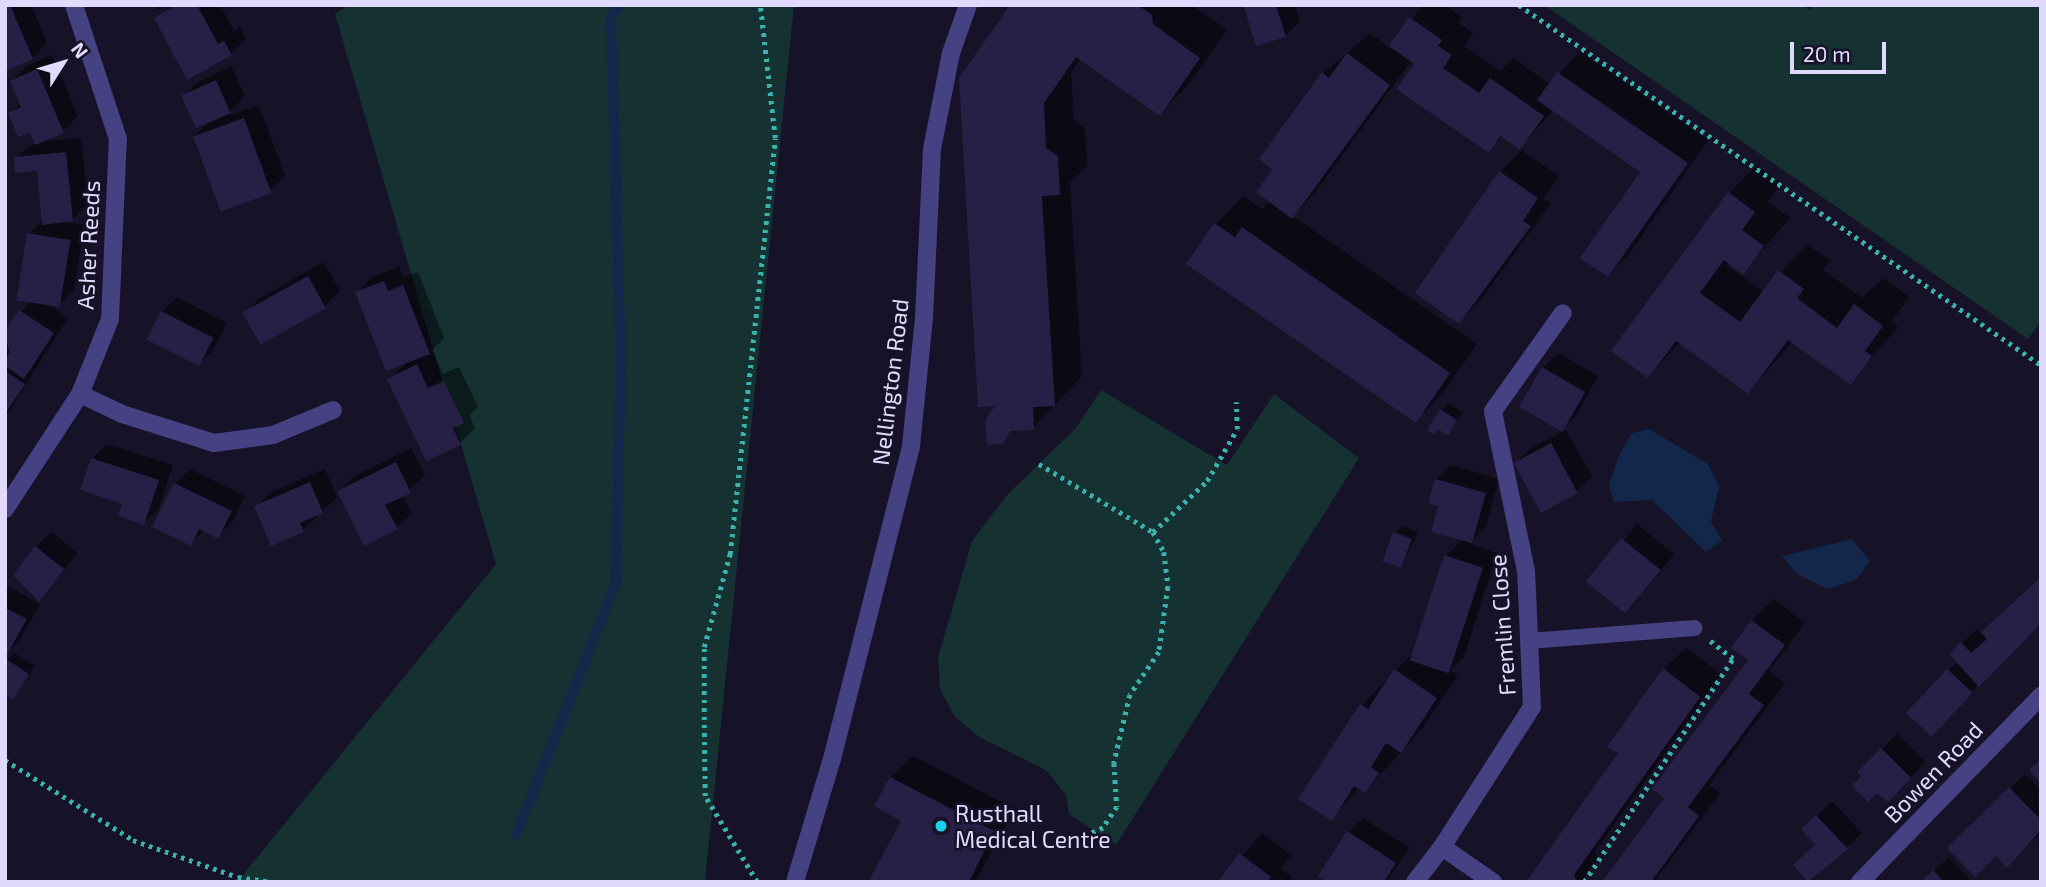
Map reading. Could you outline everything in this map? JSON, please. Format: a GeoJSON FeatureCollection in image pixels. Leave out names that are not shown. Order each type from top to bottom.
{"type":"FeatureCollection","features":[{"type":"Feature","properties":{"kind":"street","name":"Asher Reeds"},"geometry":{"type":"LineString","coordinates":[[5,509],[80,394],[110,320],[118,139],[74,5]]}},
{"type":"Feature","properties":{"kind":"street","name":"Nellington Road"},"geometry":{"type":"LineString","coordinates":[[795,882],[832,759],[911,446],[924,318],[932,149],[951,53],[968,5]]}},
{"type":"Feature","properties":{"kind":"street","name":"Fremlin Close"},"geometry":{"type":"LineString","coordinates":[[1415,882],[1442,847],[1532,707],[1526,571],[1493,411],[1563,313]]}},
{"type":"Feature","properties":{"kind":"street"},"geometry":{"type":"LineString","coordinates":[[80,394],[122,414],[214,443],[274,435],[333,410]]}},
{"type":"Feature","properties":{"kind":"street","name":"Bowen Road"},"geometry":{"type":"LineString","coordinates":[[1860,882],[2041,696]]}},
{"type":"Feature","properties":{"kind":"street"},"geometry":{"type":"LineString","coordinates":[[1442,847],[1493,882]]}},
{"type":"Feature","properties":{"kind":"lane"},"geometry":{"type":"LineString","coordinates":[[1529,641],[1693,628]]}},
{"type":"Feature","properties":{"kind":"path"},"geometry":{"type":"LineString","coordinates":[[757,882],[705,796],[704,647],[730,554],[775,138],[760,5]]}},
{"type":"Feature","properties":{"kind":"path"},"geometry":{"type":"LineString","coordinates":[[1519,5],[2041,365]]}},
{"type":"Feature","properties":{"kind":"path"},"geometry":{"type":"LineString","coordinates":[[1153,532],[1207,481],[1237,429],[1236,402]]}},
{"type":"Feature","properties":{"kind":"path"},"geometry":{"type":"LineString","coordinates":[[1039,464],[1153,532],[1164,552],[1168,587],[1159,652],[1130,695],[1114,763],[1117,807],[1103,828],[1072,842]]}},
{"type":"Feature","properties":{"kind":"path"},"geometry":{"type":"LineString","coordinates":[[1584,882],[1733,659],[1693,628]]}},
{"type":"Feature","properties":{"kind":"path"},"geometry":{"type":"LineString","coordinates":[[5,760],[133,839],[238,877],[275,882]]}},
{"type":"Feature","properties":{"kind":"green space"},"geometry":{"type":"Polygon","coordinates":[[[349,5],[794,5],[705,882],[237,882],[496,564],[335,14],[349,5]]]}},
{"type":"Feature","properties":{"kind":"green space"},"geometry":{"type":"Polygon","coordinates":[[[1544,5],[1802,5],[1810,10],[1813,5],[2041,5],[2041,321],[2028,339],[1544,5]]]}},
{"type":"Feature","properties":{"kind":"green space"},"geometry":{"type":"Polygon","coordinates":[[[1101,390],[1227,465],[1274,394],[1359,458],[1116,845],[1069,814],[1066,795],[1046,770],[979,737],[954,716],[940,689],[938,657],[972,541],[1007,495],[1076,428],[1101,390]]]}},
{"type":"Feature","properties":{"kind":"water"},"geometry":{"type":"Polygon","coordinates":[[[1649,429],[1708,464],[1719,486],[1711,522],[1722,540],[1706,552],[1652,500],[1614,502],[1609,485],[1619,455],[1632,433],[1649,429]]]}},
{"type":"Feature","properties":{"kind":"water"},"geometry":{"type":"Polygon","coordinates":[[[1852,539],[1870,561],[1856,580],[1827,589],[1797,574],[1782,556],[1852,539]]]}},
{"type":"Feature","properties":{"kind":"building"},"geometry":{"type":"Polygon","coordinates":[[[5,5],[10,5],[33,59],[5,71],[5,5]]]}},
{"type":"Feature","properties":{"kind":"building"},"geometry":{"type":"Polygon","coordinates":[[[177,5],[197,5],[218,44],[224,41],[232,55],[187,80],[154,18],[177,5]]]}},
{"type":"Feature","properties":{"kind":"building"},"geometry":{"type":"Polygon","coordinates":[[[1010,5],[1139,6],[1152,15],[1153,24],[1200,58],[1160,116],[1076,57],[1044,103],[1046,148],[1058,156],[1060,195],[1042,196],[1055,406],[1033,407],[1034,430],[1011,431],[1002,444],[987,445],[985,420],[995,406],[978,407],[959,78],[1010,5]]]}},
{"type":"Feature","properties":{"kind":"building"},"geometry":{"type":"Polygon","coordinates":[[[1276,5],[1286,37],[1256,46],[1244,7],[1276,5]]]}},
{"type":"Feature","properties":{"kind":"building"},"geometry":{"type":"Polygon","coordinates":[[[1409,17],[1442,40],[1438,46],[1452,55],[1443,68],[1479,93],[1490,78],[1544,116],[1520,150],[1500,136],[1489,153],[1396,89],[1414,64],[1389,46],[1409,17]]]}},
{"type":"Feature","properties":{"kind":"building"},"geometry":{"type":"Polygon","coordinates":[[[1347,53],[1390,85],[1292,219],[1256,192],[1272,170],[1259,159],[1322,72],[1329,78],[1347,53]]]}},
{"type":"Feature","properties":{"kind":"building"},"geometry":{"type":"Polygon","coordinates":[[[37,69],[64,133],[35,145],[30,133],[18,137],[8,113],[21,107],[10,81],[37,69]]]}},
{"type":"Feature","properties":{"kind":"building"},"geometry":{"type":"Polygon","coordinates":[[[1557,72],[1688,163],[1608,277],[1580,258],[1640,172],[1537,100],[1557,72]]]}},
{"type":"Feature","properties":{"kind":"building"},"geometry":{"type":"Polygon","coordinates":[[[216,80],[231,113],[196,128],[181,95],[216,80]]]}},
{"type":"Feature","properties":{"kind":"building"},"geometry":{"type":"Polygon","coordinates":[[[244,118],[271,193],[221,212],[193,136],[244,118]]]}},
{"type":"Feature","properties":{"kind":"building"},"geometry":{"type":"Polygon","coordinates":[[[66,152],[73,221],[42,225],[37,171],[15,173],[14,157],[66,152]]]}},
{"type":"Feature","properties":{"kind":"building"},"geometry":{"type":"Polygon","coordinates":[[[1499,171],[1538,198],[1523,221],[1531,226],[1459,324],[1415,293],[1499,171]]]}},
{"type":"Feature","properties":{"kind":"building"},"geometry":{"type":"Polygon","coordinates":[[[1728,192],[1755,212],[1742,230],[1764,246],[1743,275],[1724,260],[1700,293],[1740,322],[1778,270],[1804,289],[1797,298],[1837,328],[1854,304],[1883,326],[1865,351],[1872,356],[1851,385],[1788,340],[1748,394],[1676,341],[1648,378],[1611,351],[1728,192]]]}},
{"type":"Feature","properties":{"kind":"building"},"geometry":{"type":"Polygon","coordinates":[[[1214,223],[1235,237],[1242,227],[1450,373],[1416,423],[1186,264],[1214,223]]]}},
{"type":"Feature","properties":{"kind":"building"},"geometry":{"type":"Polygon","coordinates":[[[27,233],[70,240],[60,307],[16,300],[27,233]]]}},
{"type":"Feature","properties":{"kind":"building"},"geometry":{"type":"Polygon","coordinates":[[[308,276],[326,308],[260,345],[242,312],[308,276]]]}},
{"type":"Feature","properties":{"kind":"building"},"geometry":{"type":"Polygon","coordinates":[[[384,281],[388,291],[403,285],[430,354],[386,371],[355,292],[384,281]]]}},
{"type":"Feature","properties":{"kind":"building"},"geometry":{"type":"Polygon","coordinates":[[[19,310],[54,333],[24,379],[5,366],[9,352],[5,330],[19,310]]]}},
{"type":"Feature","properties":{"kind":"building"},"geometry":{"type":"Polygon","coordinates":[[[161,311],[214,338],[199,366],[146,340],[161,311]]]}},
{"type":"Feature","properties":{"kind":"building"},"geometry":{"type":"Polygon","coordinates":[[[417,364],[428,388],[444,381],[464,423],[453,428],[461,445],[426,461],[387,379],[417,364]]]}},
{"type":"Feature","properties":{"kind":"building"},"geometry":{"type":"Polygon","coordinates":[[[1542,367],[1585,392],[1562,432],[1519,407],[1542,367]]]}},
{"type":"Feature","properties":{"kind":"building"},"geometry":{"type":"Polygon","coordinates":[[[5,371],[25,384],[5,414],[5,371]]]}},
{"type":"Feature","properties":{"kind":"building"},"geometry":{"type":"Polygon","coordinates":[[[1440,409],[1457,420],[1448,436],[1438,429],[1434,435],[1427,430],[1440,409]]]}},
{"type":"Feature","properties":{"kind":"building"},"geometry":{"type":"Polygon","coordinates":[[[1551,443],[1578,493],[1541,513],[1514,463],[1551,443]]]}},
{"type":"Feature","properties":{"kind":"building"},"geometry":{"type":"Polygon","coordinates":[[[91,458],[159,480],[144,525],[118,516],[122,504],[80,490],[91,458]]]}},
{"type":"Feature","properties":{"kind":"building"},"geometry":{"type":"Polygon","coordinates":[[[396,462],[411,493],[385,505],[398,529],[364,546],[337,491],[396,462]]]}},
{"type":"Feature","properties":{"kind":"building"},"geometry":{"type":"Polygon","coordinates":[[[1435,479],[1486,493],[1472,543],[1431,532],[1438,506],[1428,503],[1435,479]]]}},
{"type":"Feature","properties":{"kind":"building"},"geometry":{"type":"Polygon","coordinates":[[[310,482],[323,513],[300,523],[304,532],[271,546],[254,506],[310,482]]]}},
{"type":"Feature","properties":{"kind":"building"},"geometry":{"type":"Polygon","coordinates":[[[174,483],[232,511],[218,539],[199,529],[191,546],[152,527],[174,483]]]}},
{"type":"Feature","properties":{"kind":"building"},"geometry":{"type":"Polygon","coordinates":[[[1393,532],[1412,539],[1401,568],[1382,561],[1393,532]]]}},
{"type":"Feature","properties":{"kind":"building"},"geometry":{"type":"Polygon","coordinates":[[[1621,538],[1661,570],[1625,614],[1586,582],[1621,538]]]}},
{"type":"Feature","properties":{"kind":"building"},"geometry":{"type":"Polygon","coordinates":[[[35,546],[64,569],[39,602],[13,575],[35,546]]]}},
{"type":"Feature","properties":{"kind":"building"},"geometry":{"type":"Polygon","coordinates":[[[1444,555],[1483,568],[1449,673],[1410,661],[1444,555]]]}},
{"type":"Feature","properties":{"kind":"building"},"geometry":{"type":"Polygon","coordinates":[[[2041,577],[2041,624],[1979,687],[1949,654],[1961,642],[1971,653],[1987,639],[1981,632],[2041,577]]]}},
{"type":"Feature","properties":{"kind":"building"},"geometry":{"type":"Polygon","coordinates":[[[5,608],[27,619],[5,658],[5,608]]]}},
{"type":"Feature","properties":{"kind":"building"},"geometry":{"type":"Polygon","coordinates":[[[1751,620],[1785,645],[1749,694],[1764,705],[1688,807],[1699,816],[1651,882],[1602,882],[1664,798],[1652,789],[1748,660],[1731,648],[1751,620]]]}},
{"type":"Feature","properties":{"kind":"building"},"geometry":{"type":"Polygon","coordinates":[[[5,658],[29,674],[13,700],[5,695],[5,658]]]}},
{"type":"Feature","properties":{"kind":"building"},"geometry":{"type":"Polygon","coordinates":[[[1663,668],[1700,697],[1574,875],[1577,882],[1526,882],[1618,753],[1607,747],[1663,668]]]}},
{"type":"Feature","properties":{"kind":"building"},"geometry":{"type":"Polygon","coordinates":[[[1394,669],[1437,698],[1401,753],[1386,743],[1371,767],[1379,773],[1365,793],[1354,786],[1332,821],[1298,799],[1360,704],[1368,709],[1394,669]]]}},
{"type":"Feature","properties":{"kind":"building"},"geometry":{"type":"Polygon","coordinates":[[[1947,669],[1973,693],[1932,737],[1906,713],[1947,669]]]}},
{"type":"Feature","properties":{"kind":"building"},"geometry":{"type":"Polygon","coordinates":[[[1881,748],[1911,778],[1888,802],[1877,793],[1868,802],[1852,786],[1861,776],[1857,772],[1881,748]]]}},
{"type":"Feature","properties":{"kind":"building"},"geometry":{"type":"Polygon","coordinates":[[[2041,759],[2041,783],[2029,770],[2041,759]]]}},
{"type":"Feature","properties":{"kind":"building","name":"Rusthall Medical Centre"},"geometry":{"type":"Polygon","coordinates":[[[890,777],[994,831],[969,882],[868,882],[901,821],[874,806],[890,777]]]}},
{"type":"Feature","properties":{"kind":"building"},"geometry":{"type":"Polygon","coordinates":[[[2009,787],[2041,820],[2041,830],[2007,868],[1996,856],[1975,877],[1947,848],[2009,787]]]}},
{"type":"Feature","properties":{"kind":"building"},"geometry":{"type":"Polygon","coordinates":[[[1816,815],[1848,849],[1808,882],[1793,865],[1815,845],[1801,829],[1816,815]]]}},
{"type":"Feature","properties":{"kind":"building"},"geometry":{"type":"Polygon","coordinates":[[[1347,831],[1396,863],[1384,882],[1326,882],[1318,876],[1347,831]]]}},
{"type":"Feature","properties":{"kind":"building"},"geometry":{"type":"Polygon","coordinates":[[[1239,853],[1271,877],[1267,882],[1218,882],[1239,853]]]}},
{"type":"Feature","properties":{"kind":"building"},"geometry":{"type":"Polygon","coordinates":[[[1933,870],[1944,882],[1921,882],[1933,870]]]}},
{"type":"Feature","properties":{"kind":"waterway"},"geometry":{"type":"LineString","coordinates":[[516,835],[616,584],[621,357],[611,16],[620,5]]}},
{"type":"Feature","properties":{"kind":"place","name":"Rusthall Medical Centre"},"geometry":{"type":"Point","coordinates":[941,826]}}]}
